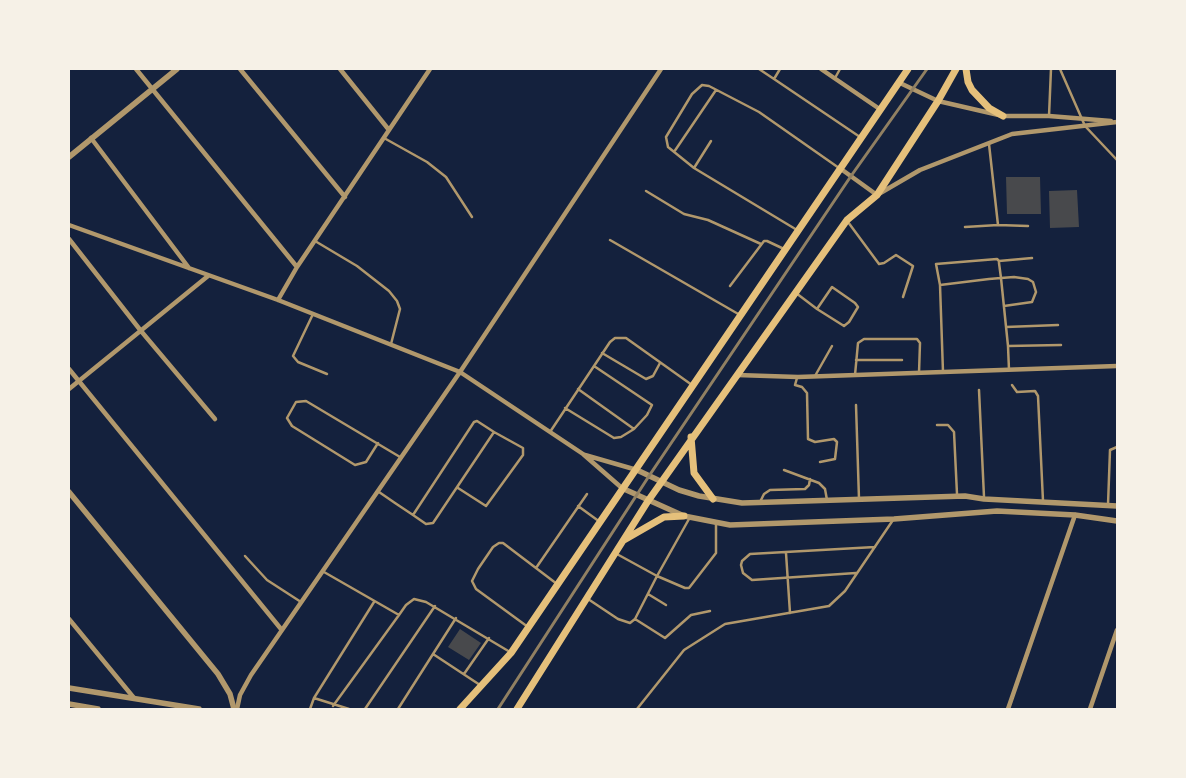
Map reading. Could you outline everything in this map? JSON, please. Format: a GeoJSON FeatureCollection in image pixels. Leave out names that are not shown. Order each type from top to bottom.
{"type":"FeatureCollection","features":[{"type":"Feature","properties":{"kind":"main road"},"geometry":{"type":"LineString","coordinates":[[460,709],[511,652],[529,627],[908,69]]}},
{"type":"Feature","properties":{"kind":"main road"},"geometry":{"type":"LineString","coordinates":[[517,709],[621,541],[691,437],[847,220],[877,195],[938,101],[956,69]]}},
{"type":"Feature","properties":{"kind":"main road"},"geometry":{"type":"LineString","coordinates":[[966,69],[968,82],[972,90],[989,108],[1003,116]]}},
{"type":"Feature","properties":{"kind":"main road"},"geometry":{"type":"LineString","coordinates":[[691,437],[694,473],[712,499]]}},
{"type":"Feature","properties":{"kind":"main road"},"geometry":{"type":"LineString","coordinates":[[621,541],[664,517],[687,517]]}},
{"type":"Feature","properties":{"kind":"street"},"geometry":{"type":"LineString","coordinates":[[136,69],[297,267]]}},
{"type":"Feature","properties":{"kind":"street"},"geometry":{"type":"LineString","coordinates":[[69,157],[177,69]]}},
{"type":"Feature","properties":{"kind":"street"},"geometry":{"type":"LineString","coordinates":[[240,69],[345,197]]}},
{"type":"Feature","properties":{"kind":"street"},"geometry":{"type":"LineString","coordinates":[[340,69],[389,130]]}},
{"type":"Feature","properties":{"kind":"street"},"geometry":{"type":"LineString","coordinates":[[278,300],[297,267],[430,69]]}},
{"type":"Feature","properties":{"kind":"street"},"geometry":{"type":"LineString","coordinates":[[235,709],[251,675],[460,372],[661,69]]}},
{"type":"Feature","properties":{"kind":"street"},"geometry":{"type":"LineString","coordinates":[[821,69],[881,110]]}},
{"type":"Feature","properties":{"kind":"street"},"geometry":{"type":"LineString","coordinates":[[900,83],[938,101],[970,110],[1003,116],[1049,116],[1117,122]]}},
{"type":"Feature","properties":{"kind":"street"},"geometry":{"type":"LineString","coordinates":[[841,169],[877,195],[920,170],[1012,134],[1117,122]]}},
{"type":"Feature","properties":{"kind":"street"},"geometry":{"type":"LineString","coordinates":[[91,138],[190,269]]}},
{"type":"Feature","properties":{"kind":"street"},"geometry":{"type":"LineString","coordinates":[[69,226],[278,300],[460,372],[584,454],[624,489],[687,517],[716,523],[755,524],[894,519],[997,511],[1075,515],[1117,521]]}},
{"type":"Feature","properties":{"kind":"street"},"geometry":{"type":"LineString","coordinates":[[69,239],[140,330],[215,419]]}},
{"type":"Feature","properties":{"kind":"street"},"geometry":{"type":"LineString","coordinates":[[69,389],[208,276]]}},
{"type":"Feature","properties":{"kind":"street"},"geometry":{"type":"LineString","coordinates":[[737,375],[798,377],[1117,366]]}},
{"type":"Feature","properties":{"kind":"street"},"geometry":{"type":"LineString","coordinates":[[69,369],[281,630]]}},
{"type":"Feature","properties":{"kind":"street"},"geometry":{"type":"LineString","coordinates":[[584,454],[637,470],[679,490],[712,499],[742,503],[957,496],[1117,506]]}},
{"type":"Feature","properties":{"kind":"street"},"geometry":{"type":"LineString","coordinates":[[69,492],[218,674],[230,694],[235,709]]}},
{"type":"Feature","properties":{"kind":"street"},"geometry":{"type":"LineString","coordinates":[[1008,709],[1075,515]]}},
{"type":"Feature","properties":{"kind":"street"},"geometry":{"type":"LineString","coordinates":[[69,619],[134,698]]}},
{"type":"Feature","properties":{"kind":"street"},"geometry":{"type":"LineString","coordinates":[[1090,709],[1117,630]]}},
{"type":"Feature","properties":{"kind":"street"},"geometry":{"type":"LineString","coordinates":[[69,688],[199,709]]}},
{"type":"Feature","properties":{"kind":"street"},"geometry":{"type":"LineString","coordinates":[[69,704],[98,709]]}},
{"type":"Feature","properties":{"kind":"lane"},"geometry":{"type":"LineString","coordinates":[[759,69],[861,138]]}},
{"type":"Feature","properties":{"kind":"lane"},"geometry":{"type":"LineString","coordinates":[[774,79],[780,69]]}},
{"type":"Feature","properties":{"kind":"lane"},"geometry":{"type":"LineString","coordinates":[[835,78],[840,69]]}},
{"type":"Feature","properties":{"kind":"lane"},"geometry":{"type":"LineString","coordinates":[[1049,116],[1051,69]]}},
{"type":"Feature","properties":{"kind":"lane"},"geometry":{"type":"LineString","coordinates":[[1060,69],[1085,126],[1117,160]]}},
{"type":"Feature","properties":{"kind":"lane"},"geometry":{"type":"LineString","coordinates":[[799,231],[694,168],[666,143],[666,136],[692,94],[702,85],[716,90],[759,112],[841,169]]}},
{"type":"Feature","properties":{"kind":"lane"},"geometry":{"type":"LineString","coordinates":[[674,152],[716,90]]}},
{"type":"Feature","properties":{"kind":"lane"},"geometry":{"type":"LineString","coordinates":[[384,138],[427,162],[446,177],[472,218]]}},
{"type":"Feature","properties":{"kind":"lane"},"geometry":{"type":"LineString","coordinates":[[694,168],[711,141]]}},
{"type":"Feature","properties":{"kind":"lane"},"geometry":{"type":"LineString","coordinates":[[989,143],[998,225]]}},
{"type":"Feature","properties":{"kind":"lane"},"geometry":{"type":"LineString","coordinates":[[646,191],[684,214],[708,220],[761,244]]}},
{"type":"Feature","properties":{"kind":"lane"},"geometry":{"type":"LineString","coordinates":[[847,220],[879,264],[896,255],[913,266],[903,298]]}},
{"type":"Feature","properties":{"kind":"lane"},"geometry":{"type":"LineString","coordinates":[[965,227],[1028,226]]}},
{"type":"Feature","properties":{"kind":"lane"},"geometry":{"type":"LineString","coordinates":[[610,240],[741,316]]}},
{"type":"Feature","properties":{"kind":"lane"},"geometry":{"type":"LineString","coordinates":[[315,241],[357,266],[389,291],[397,301],[400,309],[390,345]]}},
{"type":"Feature","properties":{"kind":"lane"},"geometry":{"type":"LineString","coordinates":[[730,286],[761,244],[767,241],[786,250]]}},
{"type":"Feature","properties":{"kind":"lane"},"geometry":{"type":"LineString","coordinates":[[943,372],[940,285],[936,265],[939,262],[997,259],[998,261],[1032,258]]}},
{"type":"Feature","properties":{"kind":"lane"},"geometry":{"type":"LineString","coordinates":[[998,261],[1010,370]]}},
{"type":"Feature","properties":{"kind":"lane"},"geometry":{"type":"LineString","coordinates":[[940,285],[1001,278],[1028,278],[1036,286],[1032,302],[1004,306]]}},
{"type":"Feature","properties":{"kind":"lane"},"geometry":{"type":"LineString","coordinates":[[795,292],[817,309],[844,326],[849,322],[858,307],[832,287],[817,309]]}},
{"type":"Feature","properties":{"kind":"lane"},"geometry":{"type":"LineString","coordinates":[[313,314],[293,356],[298,362],[327,374]]}},
{"type":"Feature","properties":{"kind":"lane"},"geometry":{"type":"LineString","coordinates":[[1006,327],[1058,326]]}},
{"type":"Feature","properties":{"kind":"lane"},"geometry":{"type":"LineString","coordinates":[[550,432],[602,353],[615,338],[626,338],[694,386]]}},
{"type":"Feature","properties":{"kind":"lane"},"geometry":{"type":"LineString","coordinates":[[855,375],[860,340],[917,339],[920,343],[918,373]]}},
{"type":"Feature","properties":{"kind":"lane"},"geometry":{"type":"LineString","coordinates":[[815,376],[832,346]]}},
{"type":"Feature","properties":{"kind":"lane"},"geometry":{"type":"LineString","coordinates":[[1008,346],[1061,346]]}},
{"type":"Feature","properties":{"kind":"lane"},"geometry":{"type":"LineString","coordinates":[[602,353],[646,378],[653,376],[660,362]]}},
{"type":"Feature","properties":{"kind":"lane"},"geometry":{"type":"LineString","coordinates":[[856,360],[902,360]]}},
{"type":"Feature","properties":{"kind":"lane"},"geometry":{"type":"LineString","coordinates":[[565,408],[614,438],[621,437],[634,429],[647,415],[652,404],[594,366]]}},
{"type":"Feature","properties":{"kind":"lane"},"geometry":{"type":"LineString","coordinates":[[798,377],[795,385],[802,387],[807,393],[808,439],[815,442],[834,439],[837,442],[836,459],[820,462]]}},
{"type":"Feature","properties":{"kind":"lane"},"geometry":{"type":"LineString","coordinates":[[1012,385],[1017,392],[1035,391],[1038,396],[1043,501]]}},
{"type":"Feature","properties":{"kind":"lane"},"geometry":{"type":"LineString","coordinates":[[578,389],[634,429]]}},
{"type":"Feature","properties":{"kind":"lane"},"geometry":{"type":"LineString","coordinates":[[979,390],[984,499]]}},
{"type":"Feature","properties":{"kind":"lane"},"geometry":{"type":"LineString","coordinates":[[378,444],[366,462],[355,465],[292,426],[287,418],[296,402],[306,401],[401,457]]}},
{"type":"Feature","properties":{"kind":"lane"},"geometry":{"type":"LineString","coordinates":[[856,405],[859,500]]}},
{"type":"Feature","properties":{"kind":"lane"},"geometry":{"type":"LineString","coordinates":[[413,515],[474,422],[477,421],[523,448],[524,455],[486,506],[458,488]]}},
{"type":"Feature","properties":{"kind":"lane"},"geometry":{"type":"LineString","coordinates":[[937,424],[948,425],[954,432],[957,496]]}},
{"type":"Feature","properties":{"kind":"lane"},"geometry":{"type":"LineString","coordinates":[[377,491],[426,524],[433,523],[494,432]]}},
{"type":"Feature","properties":{"kind":"lane"},"geometry":{"type":"LineString","coordinates":[[1108,505],[1110,450],[1117,447]]}},
{"type":"Feature","properties":{"kind":"lane"},"geometry":{"type":"LineString","coordinates":[[784,470],[810,479],[823,486],[828,501]]}},
{"type":"Feature","properties":{"kind":"lane"},"geometry":{"type":"LineString","coordinates":[[759,503],[764,494],[770,490],[805,489],[810,485],[810,479]]}},
{"type":"Feature","properties":{"kind":"lane"},"geometry":{"type":"LineString","coordinates":[[536,568],[587,494]]}},
{"type":"Feature","properties":{"kind":"lane"},"geometry":{"type":"LineString","coordinates":[[578,506],[601,522]]}},
{"type":"Feature","properties":{"kind":"lane"},"geometry":{"type":"LineString","coordinates":[[586,598],[618,619],[630,623],[635,619],[687,517]]}},
{"type":"Feature","properties":{"kind":"lane"},"geometry":{"type":"LineString","coordinates":[[637,709],[684,650],[700,638],[736,621],[818,610],[829,606],[841,595],[894,519]]}},
{"type":"Feature","properties":{"kind":"lane"},"geometry":{"type":"LineString","coordinates":[[614,552],[657,576],[689,588],[716,553],[716,523]]}},
{"type":"Feature","properties":{"kind":"lane"},"geometry":{"type":"LineString","coordinates":[[529,627],[476,589],[472,581],[493,547],[498,543],[507,545],[558,585]]}},
{"type":"Feature","properties":{"kind":"lane"},"geometry":{"type":"LineString","coordinates":[[857,573],[752,580],[743,573],[741,565],[742,560],[750,554],[875,547]]}},
{"type":"Feature","properties":{"kind":"lane"},"geometry":{"type":"LineString","coordinates":[[786,553],[790,613]]}},
{"type":"Feature","properties":{"kind":"lane"},"geometry":{"type":"LineString","coordinates":[[245,556],[267,580],[300,602]]}},
{"type":"Feature","properties":{"kind":"lane"},"geometry":{"type":"LineString","coordinates":[[322,571],[399,615]]}},
{"type":"Feature","properties":{"kind":"lane"},"geometry":{"type":"LineString","coordinates":[[648,594],[666,605]]}},
{"type":"Feature","properties":{"kind":"lane"},"geometry":{"type":"LineString","coordinates":[[333,706],[406,605],[414,599],[435,606],[511,652]]}},
{"type":"Feature","properties":{"kind":"lane"},"geometry":{"type":"LineString","coordinates":[[310,709],[314,698],[374,602]]}},
{"type":"Feature","properties":{"kind":"lane"},"geometry":{"type":"LineString","coordinates":[[365,709],[435,606]]}},
{"type":"Feature","properties":{"kind":"lane"},"geometry":{"type":"LineString","coordinates":[[635,619],[665,638],[691,616],[710,611]]}},
{"type":"Feature","properties":{"kind":"lane"},"geometry":{"type":"LineString","coordinates":[[398,709],[456,618]]}},
{"type":"Feature","properties":{"kind":"lane"},"geometry":{"type":"LineString","coordinates":[[464,674],[489,638]]}},
{"type":"Feature","properties":{"kind":"lane"},"geometry":{"type":"LineString","coordinates":[[433,654],[481,686]]}},
{"type":"Feature","properties":{"kind":"lane"},"geometry":{"type":"LineString","coordinates":[[314,698],[333,706],[349,709]]}},
{"type":"Feature","properties":{"kind":"building"},"geometry":{"type":"Polygon","coordinates":[[[1006,177],[1040,177],[1041,214],[1007,214],[1006,177]]]}},
{"type":"Feature","properties":{"kind":"building"},"geometry":{"type":"Polygon","coordinates":[[[1077,190],[1079,227],[1050,228],[1049,191],[1077,190]]]}},
{"type":"Feature","properties":{"kind":"building"},"geometry":{"type":"Polygon","coordinates":[[[460,629],[481,643],[469,660],[448,647],[460,629]]]}},
{"type":"Feature","properties":{"kind":"railway"},"geometry":{"type":"LineString","coordinates":[[498,709],[649,476],[851,176],[927,69]]}}]}
